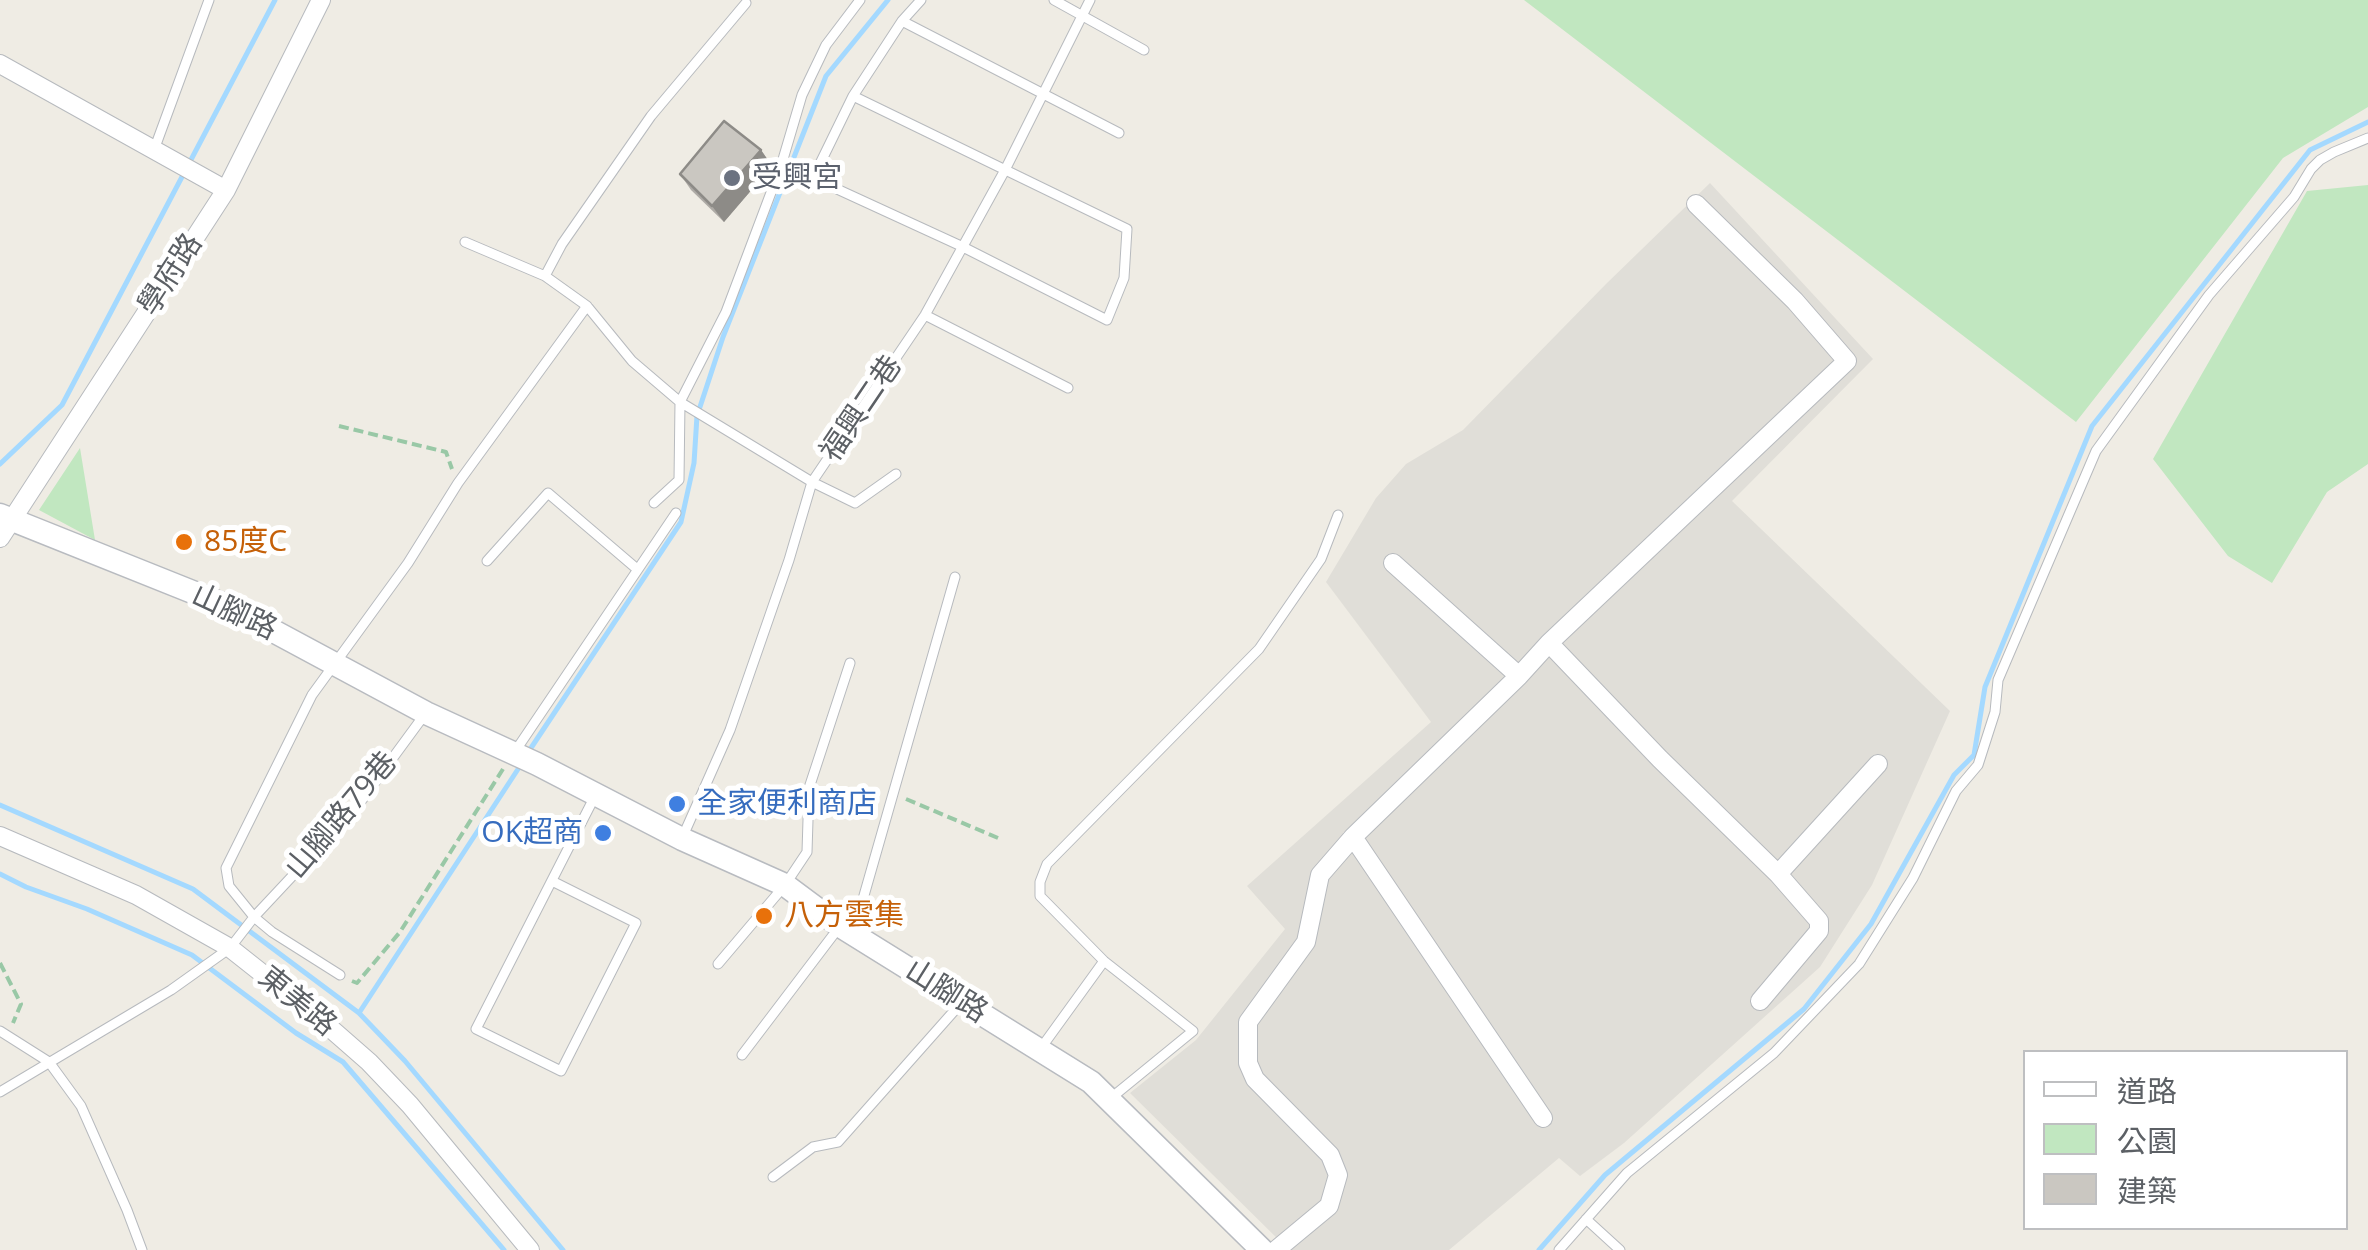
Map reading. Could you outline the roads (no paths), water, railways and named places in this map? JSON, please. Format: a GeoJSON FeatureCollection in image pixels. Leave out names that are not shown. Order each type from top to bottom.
{"type":"FeatureCollection","features":[{"type":"Feature","properties":{"kind":"main road","name":"山腳路"},"geometry":{"type":"LineString","coordinates":[[4,524],[225,605],[426,713],[514,752],[682,839],[785,885],[840,926],[1090,1082],[1262,1250]]}},
{"type":"Feature","properties":{"kind":"street","name":"學府路"},"geometry":{"type":"LineString","coordinates":[[4,524],[226,190],[322,0]]}},
{"type":"Feature","properties":{"kind":"street"},"geometry":{"type":"LineString","coordinates":[[0,64],[226,190]]}},
{"type":"Feature","properties":{"kind":"street"},"geometry":{"type":"LineString","coordinates":[[1276,1250],[1329,1206],[1338,1175],[1330,1156],[1255,1079],[1248,1063],[1248,1022],[1306,942],[1320,875],[1353,837],[1549,643],[1848,361],[1795,300],[1696,204]]}},
{"type":"Feature","properties":{"kind":"street"},"geometry":{"type":"LineString","coordinates":[[1392,564],[1519,676]]}},
{"type":"Feature","properties":{"kind":"street"},"geometry":{"type":"LineString","coordinates":[[1549,643],[1660,760],[1778,874],[1819,921],[1818,931],[1760,1001]]}},
{"type":"Feature","properties":{"kind":"street"},"geometry":{"type":"LineString","coordinates":[[1778,874],[1878,764]]}},
{"type":"Feature","properties":{"kind":"street","name":"東美路"},"geometry":{"type":"LineString","coordinates":[[0,836],[136,895],[230,948],[368,1062],[410,1105],[530,1250]]}},
{"type":"Feature","properties":{"kind":"street"},"geometry":{"type":"LineString","coordinates":[[1353,837],[1543,1118]]}},
{"type":"Feature","properties":{"kind":"lane"},"geometry":{"type":"LineString","coordinates":[[154,150],[209,0]]}},
{"type":"Feature","properties":{"kind":"lane"},"geometry":{"type":"LineString","coordinates":[[654,503],[679,480],[680,402],[726,312],[802,95],[826,45],[860,0]]}},
{"type":"Feature","properties":{"kind":"lane"},"geometry":{"type":"LineString","coordinates":[[812,178],[853,96],[902,21],[921,0]]}},
{"type":"Feature","properties":{"kind":"lane"},"geometry":{"type":"LineString","coordinates":[[1054,0],[1144,50]]}},
{"type":"Feature","properties":{"kind":"lane","name":"福興二巷"},"geometry":{"type":"LineString","coordinates":[[682,839],[730,730],[812,482],[925,315],[1005,170],[1090,0]]}},
{"type":"Feature","properties":{"kind":"lane"},"geometry":{"type":"LineString","coordinates":[[545,276],[562,244],[651,116],[746,4]]}},
{"type":"Feature","properties":{"kind":"lane"},"geometry":{"type":"LineString","coordinates":[[902,21],[1119,133]]}},
{"type":"Feature","properties":{"kind":"lane"},"geometry":{"type":"LineString","coordinates":[[780,166],[961,246],[1108,320],[1124,278],[1127,229],[853,96]]}},
{"type":"Feature","properties":{"kind":"lane"},"geometry":{"type":"LineString","coordinates":[[1559,1250],[1627,1173],[1774,1052],[1860,964],[1913,878],[1956,790],[1978,765],[1995,712],[1998,680],[2096,451],[2209,295],[2294,197],[2310,168],[2334,152],[2368,138]]}},
{"type":"Feature","properties":{"kind":"lane"},"geometry":{"type":"LineString","coordinates":[[465,242],[545,276],[587,306],[632,362],[680,402],[812,482],[855,504],[896,474]]}},
{"type":"Feature","properties":{"kind":"lane"},"geometry":{"type":"LineString","coordinates":[[340,975],[254,917],[229,886],[226,868],[312,695],[408,563],[458,482],[587,306]]}},
{"type":"Feature","properties":{"kind":"lane"},"geometry":{"type":"LineString","coordinates":[[925,315],[1068,388]]}},
{"type":"Feature","properties":{"kind":"lane"},"geometry":{"type":"LineString","coordinates":[[487,561],[548,493],[637,569]]}},
{"type":"Feature","properties":{"kind":"lane"},"geometry":{"type":"LineString","coordinates":[[514,752],[676,513]]}},
{"type":"Feature","properties":{"kind":"lane"},"geometry":{"type":"LineString","coordinates":[[1108,1100],[1193,1031],[1104,961],[1040,896],[1040,882],[1048,864],[1258,649],[1322,559],[1338,516]]}},
{"type":"Feature","properties":{"kind":"lane"},"geometry":{"type":"LineString","coordinates":[[742,1055],[840,926],[861,906],[955,577]]}},
{"type":"Feature","properties":{"kind":"lane"},"geometry":{"type":"LineString","coordinates":[[718,964],[785,885],[807,852],[809,788],[850,662]]}},
{"type":"Feature","properties":{"kind":"lane","name":"山腳路79巷"},"geometry":{"type":"LineString","coordinates":[[230,948],[356,808],[426,713]]}},
{"type":"Feature","properties":{"kind":"lane"},"geometry":{"type":"LineString","coordinates":[[552,881],[636,923],[561,1071],[476,1028],[596,794]]}},
{"type":"Feature","properties":{"kind":"lane"},"geometry":{"type":"LineString","coordinates":[[0,1092],[171,990],[230,948]]}},
{"type":"Feature","properties":{"kind":"lane"},"geometry":{"type":"LineString","coordinates":[[1039,1050],[1104,961]]}},
{"type":"Feature","properties":{"kind":"lane"},"geometry":{"type":"LineString","coordinates":[[773,1177],[813,1147],[838,1142],[962,1002]]}},
{"type":"Feature","properties":{"kind":"lane"},"geometry":{"type":"LineString","coordinates":[[4,1034],[49,1062],[81,1106],[142,1250]]}},
{"type":"Feature","properties":{"kind":"lane"},"geometry":{"type":"LineString","coordinates":[[1586,1218],[1620,1250]]}},
{"type":"Feature","properties":{"kind":"waterway"},"geometry":{"type":"LineString","coordinates":[[0,464],[62,405],[275,0]]}},
{"type":"Feature","properties":{"kind":"waterway"},"geometry":{"type":"LineString","coordinates":[[527,754],[681,522],[694,463],[697,416],[723,337],[826,76],[888,0]]}},
{"type":"Feature","properties":{"kind":"waterway"},"geometry":{"type":"LineString","coordinates":[[1539,1250],[1605,1175],[1804,1009],[1871,924],[1954,775],[1974,755],[1985,687],[2092,426],[2310,150],[2368,122]]}},
{"type":"Feature","properties":{"kind":"waterway"},"geometry":{"type":"LineString","coordinates":[[359,1013],[522,763]]}},
{"type":"Feature","properties":{"kind":"waterway"},"geometry":{"type":"LineString","coordinates":[[0,805],[193,889],[359,1013],[405,1061],[563,1250]]}},
{"type":"Feature","properties":{"kind":"waterway"},"geometry":{"type":"LineString","coordinates":[[0,874],[192,955],[296,1033],[343,1062],[504,1250]]}},
{"type":"Feature","properties":{"kind":"place","name":"受興宮"},"geometry":{"type":"Point","coordinates":[732,178]}},
{"type":"Feature","properties":{"kind":"place","name":"85度C"},"geometry":{"type":"Point","coordinates":[184,542]}},
{"type":"Feature","properties":{"kind":"place","name":"全家便利商店"},"geometry":{"type":"Point","coordinates":[677,804]}},
{"type":"Feature","properties":{"kind":"place","name":"OK超商"},"geometry":{"type":"Point","coordinates":[603,833]}},
{"type":"Feature","properties":{"kind":"place","name":"八方雲集"},"geometry":{"type":"Point","coordinates":[764,916]}}]}
